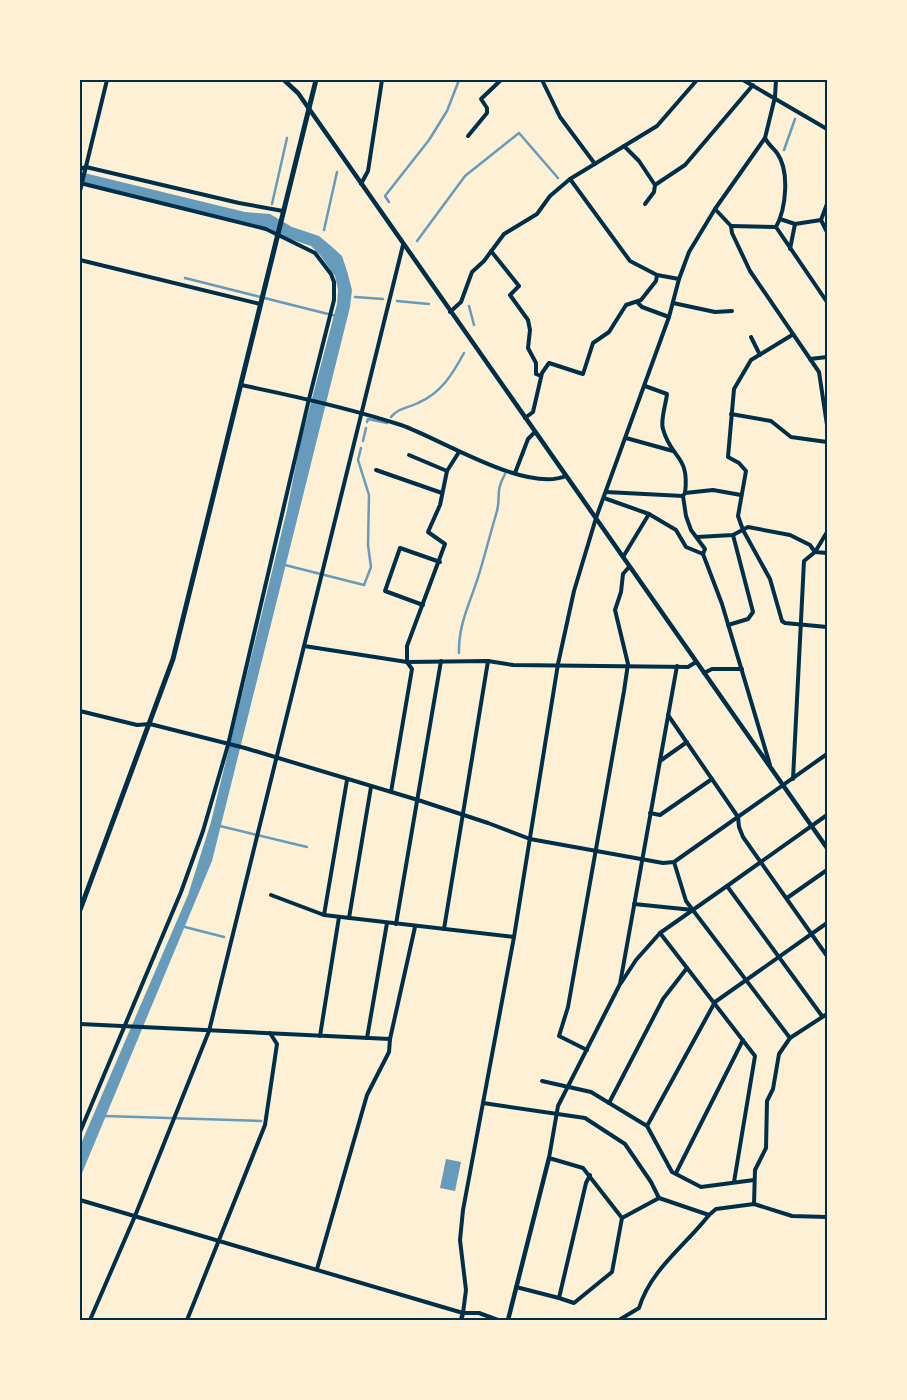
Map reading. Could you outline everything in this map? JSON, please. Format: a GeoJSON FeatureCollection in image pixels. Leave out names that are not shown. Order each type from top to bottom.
{"type":"FeatureCollection","features":[{"type":"Feature","properties":{"kind":"main road"},"geometry":{"type":"LineString","coordinates":[[80,910],[173,659],[276,235],[316,80]]}},
{"type":"Feature","properties":{"kind":"street"},"geometry":{"type":"LineString","coordinates":[[80,191],[107,80]]}},
{"type":"Feature","properties":{"kind":"street"},"geometry":{"type":"LineString","coordinates":[[284,80],[298,93],[827,848]]}},
{"type":"Feature","properties":{"kind":"street"},"geometry":{"type":"LineString","coordinates":[[361,184],[368,171],[382,80]]}},
{"type":"Feature","properties":{"kind":"street"},"geometry":{"type":"LineString","coordinates":[[468,136],[487,113],[487,108],[481,99],[501,80]]}},
{"type":"Feature","properties":{"kind":"street"},"geometry":{"type":"LineString","coordinates":[[542,80],[560,118],[595,164]]}},
{"type":"Feature","properties":{"kind":"street"},"geometry":{"type":"LineString","coordinates":[[450,312],[460,302],[472,272],[484,262],[504,234],[537,214],[550,196],[570,179],[657,126],[697,80]]}},
{"type":"Feature","properties":{"kind":"street"},"geometry":{"type":"LineString","coordinates":[[743,80],[827,129]]}},
{"type":"Feature","properties":{"kind":"street"},"geometry":{"type":"LineString","coordinates":[[461,1320],[466,1290],[460,1240],[463,1210],[514,937],[558,664],[574,591],[596,518],[670,318],[679,279],[694,241],[765,138],[775,98],[776,80]]}},
{"type":"Feature","properties":{"kind":"street"},"geometry":{"type":"LineString","coordinates":[[655,185],[686,165],[753,85]]}},
{"type":"Feature","properties":{"kind":"street"},"geometry":{"type":"LineString","coordinates":[[765,138],[778,154],[784,169],[784,193],[780,219],[776,227]]}},
{"type":"Feature","properties":{"kind":"street"},"geometry":{"type":"LineString","coordinates":[[624,146],[639,161],[655,185],[654,192],[645,204]]}},
{"type":"Feature","properties":{"kind":"street"},"geometry":{"type":"LineString","coordinates":[[80,169],[86,167],[282,213]]}},
{"type":"Feature","properties":{"kind":"street"},"geometry":{"type":"LineString","coordinates":[[570,179],[630,261],[657,275],[679,279]]}},
{"type":"Feature","properties":{"kind":"street"},"geometry":{"type":"LineString","coordinates":[[80,1132],[181,892],[203,831],[228,745],[334,300],[334,282],[331,274],[314,253],[266,229],[81,184]]}},
{"type":"Feature","properties":{"kind":"street"},"geometry":{"type":"LineString","coordinates":[[827,204],[821,220],[827,232]]}},
{"type":"Feature","properties":{"kind":"street"},"geometry":{"type":"LineString","coordinates":[[715,209],[731,226],[732,233],[750,271],[819,372],[825,399],[827,425]]}},
{"type":"Feature","properties":{"kind":"street"},"geometry":{"type":"LineString","coordinates":[[780,219],[795,224],[821,220]]}},
{"type":"Feature","properties":{"kind":"street"},"geometry":{"type":"LineString","coordinates":[[790,249],[795,224]]}},
{"type":"Feature","properties":{"kind":"street"},"geometry":{"type":"LineString","coordinates":[[731,226],[776,227]]}},
{"type":"Feature","properties":{"kind":"street"},"geometry":{"type":"LineString","coordinates":[[776,227],[827,302]]}},
{"type":"Feature","properties":{"kind":"street"},"geometry":{"type":"LineString","coordinates":[[90,1320],[135,1216],[209,1031],[278,759],[360,414],[403,245]]}},
{"type":"Feature","properties":{"kind":"street"},"geometry":{"type":"LineString","coordinates":[[491,251],[518,286],[510,294],[528,320],[530,330],[528,348],[536,364],[536,374],[541,376]]}},
{"type":"Feature","properties":{"kind":"street"},"geometry":{"type":"LineString","coordinates":[[80,260],[260,304]]}},
{"type":"Feature","properties":{"kind":"street"},"geometry":{"type":"LineString","coordinates":[[525,418],[533,412],[541,376],[549,364],[583,374],[593,343],[609,332],[626,305],[637,302],[651,288],[657,275]]}},
{"type":"Feature","properties":{"kind":"street"},"geometry":{"type":"LineString","coordinates":[[637,302],[642,307],[670,318]]}},
{"type":"Feature","properties":{"kind":"street"},"geometry":{"type":"LineString","coordinates":[[673,303],[715,312],[732,311]]}},
{"type":"Feature","properties":{"kind":"street"},"geometry":{"type":"LineString","coordinates":[[792,335],[751,360],[734,389],[728,457],[744,466],[746,471],[738,516],[743,530],[770,579],[782,621],[802,625],[827,626]]}},
{"type":"Feature","properties":{"kind":"street"},"geometry":{"type":"LineString","coordinates":[[751,337],[760,355]]}},
{"type":"Feature","properties":{"kind":"street"},"geometry":{"type":"LineString","coordinates":[[810,359],[827,357]]}},
{"type":"Feature","properties":{"kind":"street"},"geometry":{"type":"LineString","coordinates":[[241,385],[326,402],[402,426],[459,452],[515,472],[553,481],[566,476]]}},
{"type":"Feature","properties":{"kind":"street"},"geometry":{"type":"LineString","coordinates":[[645,386],[667,394],[662,428],[686,472],[684,494],[686,516],[691,530],[705,549],[704,554],[742,669],[771,768]]}},
{"type":"Feature","properties":{"kind":"street"},"geometry":{"type":"LineString","coordinates":[[731,414],[772,421],[791,437],[827,442]]}},
{"type":"Feature","properties":{"kind":"street"},"geometry":{"type":"LineString","coordinates":[[515,472],[528,439],[535,432]]}},
{"type":"Feature","properties":{"kind":"street"},"geometry":{"type":"LineString","coordinates":[[626,438],[673,451]]}},
{"type":"Feature","properties":{"kind":"street"},"geometry":{"type":"LineString","coordinates":[[391,792],[412,669],[407,662],[408,646],[445,544],[428,532],[440,506],[447,472],[459,452]]}},
{"type":"Feature","properties":{"kind":"street"},"geometry":{"type":"LineString","coordinates":[[409,455],[447,472]]}},
{"type":"Feature","properties":{"kind":"street"},"geometry":{"type":"LineString","coordinates":[[376,470],[442,493]]}},
{"type":"Feature","properties":{"kind":"street"},"geometry":{"type":"LineString","coordinates":[[606,492],[684,494],[712,490],[741,495]]}},
{"type":"Feature","properties":{"kind":"street"},"geometry":{"type":"LineString","coordinates":[[604,498],[649,514],[676,530],[686,547],[704,554]]}},
{"type":"Feature","properties":{"kind":"street"},"geometry":{"type":"LineString","coordinates":[[623,557],[649,514]]}},
{"type":"Feature","properties":{"kind":"street"},"geometry":{"type":"LineString","coordinates":[[697,537],[732,535],[748,527],[790,535],[810,545],[815,552],[827,553]]}},
{"type":"Feature","properties":{"kind":"street"},"geometry":{"type":"LineString","coordinates":[[793,779],[804,561],[815,552],[827,532]]}},
{"type":"Feature","properties":{"kind":"street"},"geometry":{"type":"LineString","coordinates":[[728,625],[748,620],[753,612],[732,535]]}},
{"type":"Feature","properties":{"kind":"street"},"geometry":{"type":"LineString","coordinates":[[423,605],[385,591],[400,548],[440,562]]}},
{"type":"Feature","properties":{"kind":"street"},"geometry":{"type":"LineString","coordinates":[[587,1050],[559,1036],[568,1007],[628,664],[615,610],[621,592],[623,574],[629,567]]}},
{"type":"Feature","properties":{"kind":"street"},"geometry":{"type":"LineString","coordinates":[[304,646],[407,662],[488,661],[513,664],[628,664],[688,667],[696,662]]}},
{"type":"Feature","properties":{"kind":"street"},"geometry":{"type":"LineString","coordinates":[[396,924],[441,661]]}},
{"type":"Feature","properties":{"kind":"street"},"geometry":{"type":"LineString","coordinates":[[444,929],[488,661]]}},
{"type":"Feature","properties":{"kind":"street"},"geometry":{"type":"LineString","coordinates":[[620,984],[677,666]]}},
{"type":"Feature","properties":{"kind":"street"},"geometry":{"type":"LineString","coordinates":[[704,673],[712,668],[742,669]]}},
{"type":"Feature","properties":{"kind":"street"},"geometry":{"type":"LineString","coordinates":[[80,710],[137,725],[150,724],[245,748],[462,814],[530,839],[642,860],[674,862],[827,754]]}},
{"type":"Feature","properties":{"kind":"street"},"geometry":{"type":"LineString","coordinates":[[668,714],[738,817],[743,837],[827,956]]}},
{"type":"Feature","properties":{"kind":"street"},"geometry":{"type":"LineString","coordinates":[[660,761],[687,742]]}},
{"type":"Feature","properties":{"kind":"street"},"geometry":{"type":"LineString","coordinates":[[650,814],[660,815],[712,779]]}},
{"type":"Feature","properties":{"kind":"street"},"geometry":{"type":"LineString","coordinates":[[324,915],[347,780]]}},
{"type":"Feature","properties":{"kind":"street"},"geometry":{"type":"LineString","coordinates":[[349,918],[372,787]]}},
{"type":"Feature","properties":{"kind":"street"},"geometry":{"type":"LineString","coordinates":[[508,1320],[549,1158],[558,1106],[620,984],[636,960],[660,933],[827,815]]}},
{"type":"Feature","properties":{"kind":"street"},"geometry":{"type":"LineString","coordinates":[[674,862],[686,900],[790,1038]]}},
{"type":"Feature","properties":{"kind":"street"},"geometry":{"type":"LineString","coordinates":[[787,898],[827,870]]}},
{"type":"Feature","properties":{"kind":"street"},"geometry":{"type":"LineString","coordinates":[[727,886],[822,1016]]}},
{"type":"Feature","properties":{"kind":"street"},"geometry":{"type":"LineString","coordinates":[[271,895],[324,915],[514,937]]}},
{"type":"Feature","properties":{"kind":"street"},"geometry":{"type":"LineString","coordinates":[[634,904],[693,910]]}},
{"type":"Feature","properties":{"kind":"street"},"geometry":{"type":"LineString","coordinates":[[320,1036],[339,917]]}},
{"type":"Feature","properties":{"kind":"street"},"geometry":{"type":"LineString","coordinates":[[367,1038],[387,923]]}},
{"type":"Feature","properties":{"kind":"street"},"geometry":{"type":"LineString","coordinates":[[647,1126],[714,1002],[778,956],[827,924]]}},
{"type":"Feature","properties":{"kind":"street"},"geometry":{"type":"LineString","coordinates":[[316,1269],[366,1095],[388,1052],[415,927]]}},
{"type":"Feature","properties":{"kind":"street"},"geometry":{"type":"LineString","coordinates":[[660,933],[755,1056],[734,1182]]}},
{"type":"Feature","properties":{"kind":"street"},"geometry":{"type":"LineString","coordinates":[[610,1103],[663,999],[688,968]]}},
{"type":"Feature","properties":{"kind":"street"},"geometry":{"type":"LineString","coordinates":[[754,1204],[755,1170],[766,1148],[767,1101],[773,1089],[779,1054],[790,1038],[827,1014]]}},
{"type":"Feature","properties":{"kind":"street"},"geometry":{"type":"LineString","coordinates":[[80,1024],[390,1039]]}},
{"type":"Feature","properties":{"kind":"street"},"geometry":{"type":"LineString","coordinates":[[187,1320],[265,1125],[277,1044],[270,1033]]}},
{"type":"Feature","properties":{"kind":"street"},"geometry":{"type":"LineString","coordinates":[[676,1174],[743,1040]]}},
{"type":"Feature","properties":{"kind":"street"},"geometry":{"type":"LineString","coordinates":[[542,1081],[591,1092],[647,1126],[672,1172],[701,1187],[754,1180]]}},
{"type":"Feature","properties":{"kind":"street"},"geometry":{"type":"LineString","coordinates":[[482,1103],[586,1118],[625,1144],[659,1198],[709,1215]]}},
{"type":"Feature","properties":{"kind":"street"},"geometry":{"type":"LineString","coordinates":[[516,1287],[574,1302],[612,1272],[622,1218],[583,1168],[549,1158]]}},
{"type":"Feature","properties":{"kind":"street"},"geometry":{"type":"LineString","coordinates":[[559,1298],[586,1183],[590,1175]]}},
{"type":"Feature","properties":{"kind":"street"},"geometry":{"type":"LineString","coordinates":[[622,1218],[659,1198]]}},
{"type":"Feature","properties":{"kind":"street"},"geometry":{"type":"LineString","coordinates":[[80,1200],[463,1313],[479,1313],[498,1320]]}},
{"type":"Feature","properties":{"kind":"street"},"geometry":{"type":"LineString","coordinates":[[619,1320],[639,1308],[643,1296],[656,1272],[692,1237],[716,1208],[754,1204],[792,1216],[827,1217]]}},
{"type":"Feature","properties":{"kind":"water"},"geometry":{"type":"Polygon","coordinates":[[[80,172],[245,212],[270,214],[292,227],[319,236],[342,256],[352,290],[350,307],[212,861],[80,1178],[80,1146],[188,895],[211,822],[287,510],[300,444],[337,304],[338,290],[335,276],[311,246],[287,238],[269,228],[80,182],[80,172]]]}},
{"type":"Feature","properties":{"kind":"water"},"geometry":{"type":"Polygon","coordinates":[[[446,1159],[461,1162],[455,1191],[440,1188],[446,1159]]]}},
{"type":"Feature","properties":{"kind":"waterway"},"geometry":{"type":"LineString","coordinates":[[389,202],[385,196],[429,140],[447,111],[459,80]]}},
{"type":"Feature","properties":{"kind":"waterway"},"geometry":{"type":"LineString","coordinates":[[784,150],[795,119]]}},
{"type":"Feature","properties":{"kind":"waterway"},"geometry":{"type":"LineString","coordinates":[[417,241],[465,176],[519,133],[558,178]]}},
{"type":"Feature","properties":{"kind":"waterway"},"geometry":{"type":"LineString","coordinates":[[272,204],[287,138]]}},
{"type":"Feature","properties":{"kind":"waterway"},"geometry":{"type":"LineString","coordinates":[[80,162],[80,168]]}},
{"type":"Feature","properties":{"kind":"waterway"},"geometry":{"type":"LineString","coordinates":[[324,230],[337,172]]}},
{"type":"Feature","properties":{"kind":"waterway"},"geometry":{"type":"LineString","coordinates":[[185,278],[336,316]]}},
{"type":"Feature","properties":{"kind":"waterway"},"geometry":{"type":"LineString","coordinates":[[355,297],[383,299]]}},
{"type":"Feature","properties":{"kind":"waterway"},"geometry":{"type":"LineString","coordinates":[[397,301],[429,304]]}},
{"type":"Feature","properties":{"kind":"waterway"},"geometry":{"type":"LineString","coordinates":[[469,306],[474,325]]}},
{"type":"Feature","properties":{"kind":"waterway"},"geometry":{"type":"LineString","coordinates":[[391,417],[400,410],[426,399],[439,389],[450,376],[464,353]]}},
{"type":"Feature","properties":{"kind":"waterway"},"geometry":{"type":"LineString","coordinates":[[367,422],[368,419],[387,423]]}},
{"type":"Feature","properties":{"kind":"waterway"},"geometry":{"type":"LineString","coordinates":[[363,441],[366,428]]}},
{"type":"Feature","properties":{"kind":"waterway"},"geometry":{"type":"LineString","coordinates":[[361,448],[358,460],[369,495],[368,545],[371,567],[364,585]]}},
{"type":"Feature","properties":{"kind":"waterway"},"geometry":{"type":"LineString","coordinates":[[459,653],[463,621],[477,581],[497,511],[500,485],[505,474]]}},
{"type":"Feature","properties":{"kind":"waterway"},"geometry":{"type":"LineString","coordinates":[[285,565],[364,585]]}},
{"type":"Feature","properties":{"kind":"waterway"},"geometry":{"type":"LineString","coordinates":[[220,826],[307,847]]}},
{"type":"Feature","properties":{"kind":"waterway"},"geometry":{"type":"LineString","coordinates":[[185,927],[224,937]]}},
{"type":"Feature","properties":{"kind":"waterway"},"geometry":{"type":"LineString","coordinates":[[105,1116],[261,1121]]}}]}
